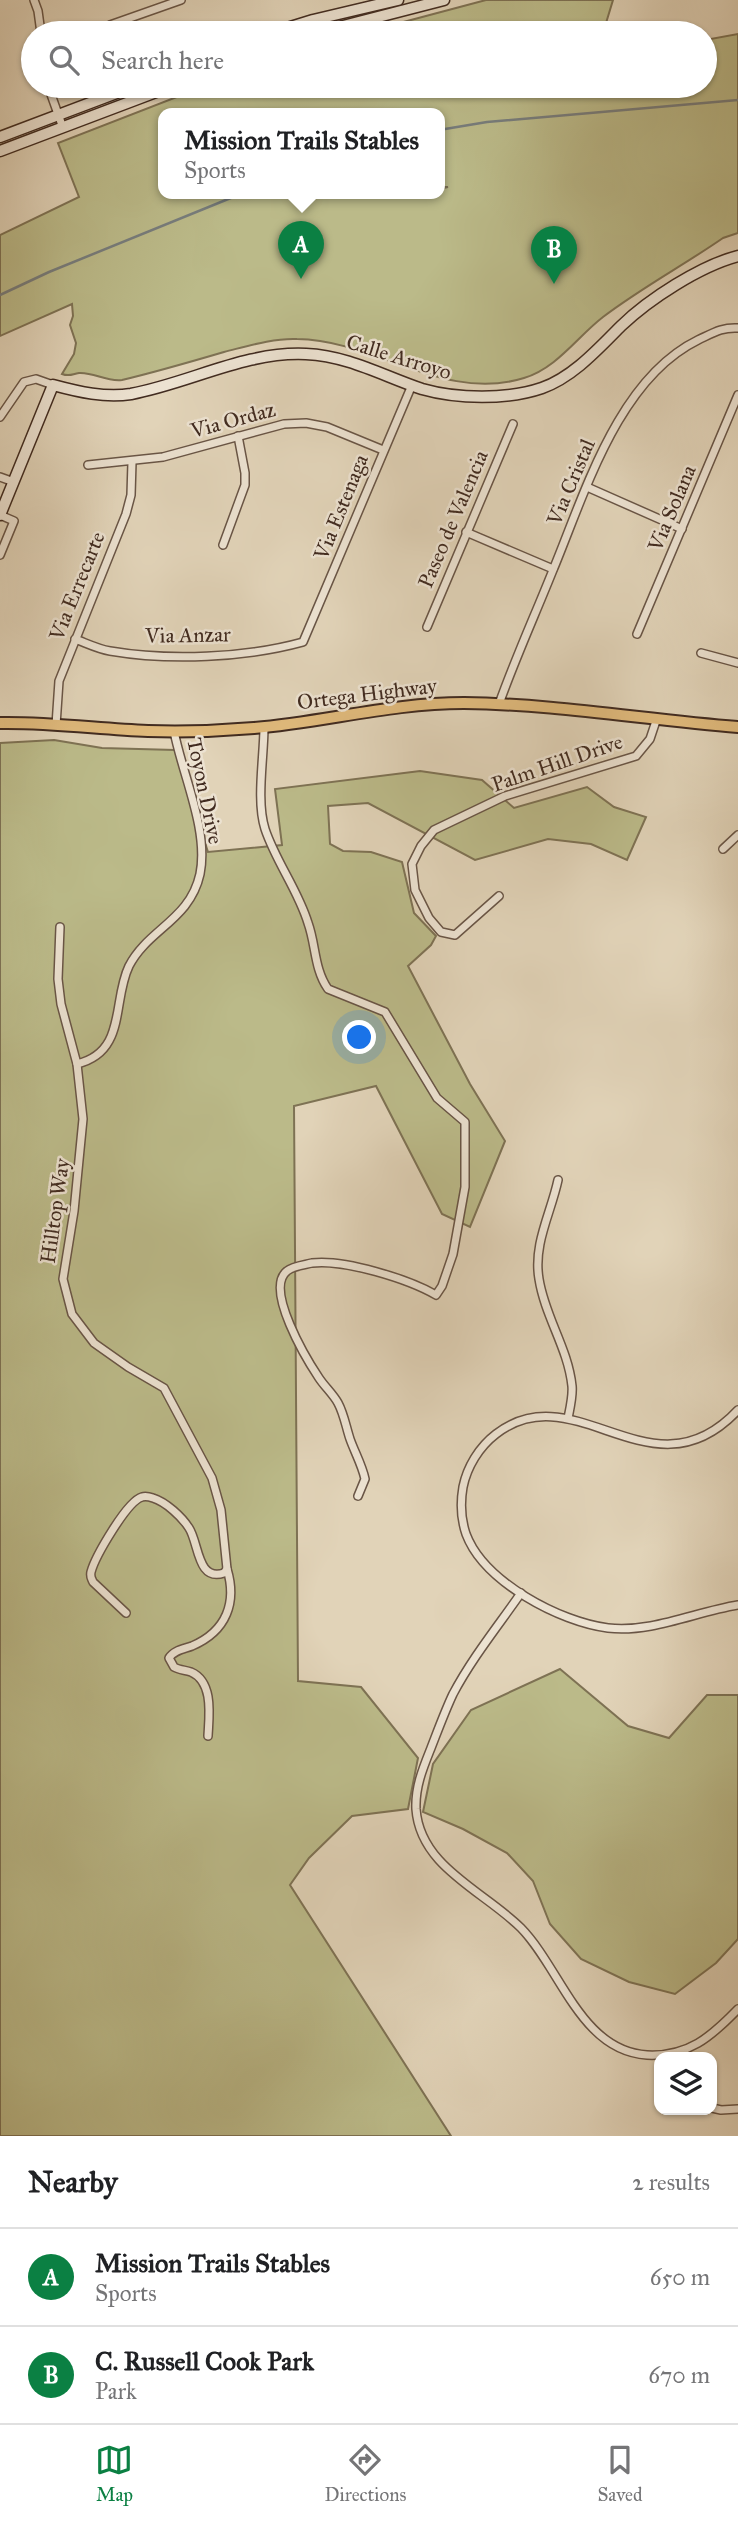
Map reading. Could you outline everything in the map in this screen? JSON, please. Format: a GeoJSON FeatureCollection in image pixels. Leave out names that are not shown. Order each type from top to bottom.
{"type":"FeatureCollection","features":[{"type":"Feature","properties":{"kind":"main road","name":"Ortega Highway"},"geometry":{"type":"LineString","coordinates":[[0,723],[174,731],[264,727],[404,705],[499,704],[738,727]]}},
{"type":"Feature","properties":{"kind":"street"},"geometry":{"type":"LineString","coordinates":[[34,0],[39,21]]}},
{"type":"Feature","properties":{"kind":"street"},"geometry":{"type":"LineString","coordinates":[[121,21],[181,0]]}},
{"type":"Feature","properties":{"kind":"street"},"geometry":{"type":"LineString","coordinates":[[310,21],[398,0]]}},
{"type":"Feature","properties":{"kind":"street"},"geometry":{"type":"LineString","coordinates":[[363,21],[444,0]]}},
{"type":"Feature","properties":{"kind":"street"},"geometry":{"type":"LineString","coordinates":[[52,98],[63,128]]}},
{"type":"Feature","properties":{"kind":"street"},"geometry":{"type":"LineString","coordinates":[[0,137],[104,98]]}},
{"type":"Feature","properties":{"kind":"street"},"geometry":{"type":"LineString","coordinates":[[0,151],[141,98]]}},
{"type":"Feature","properties":{"kind":"street","name":"Calle Arroyo"},"geometry":{"type":"LineString","coordinates":[[53,386],[106,396],[131,394],[255,359],[306,354],[355,363],[432,391],[484,396],[522,394],[564,377],[652,301],[722,261],[738,257]]}},
{"type":"Feature","properties":{"kind":"street","name":"Via Cristal"},"geometry":{"type":"LineString","coordinates":[[499,704],[602,449],[629,403],[655,373],[684,347],[724,327],[738,328]]}},
{"type":"Feature","properties":{"kind":"street"},"geometry":{"type":"LineString","coordinates":[[0,418],[24,382],[36,379],[53,386],[0,515],[14,521],[0,555]]}},
{"type":"Feature","properties":{"kind":"street","name":"Via Estenaga"},"geometry":{"type":"LineString","coordinates":[[303,642],[412,385]]}},
{"type":"Feature","properties":{"kind":"street","name":"Via Solana"},"geometry":{"type":"LineString","coordinates":[[637,634],[736,409],[738,395]]}},
{"type":"Feature","properties":{"kind":"street","name":"Via Ordaz"},"geometry":{"type":"LineString","coordinates":[[88,465],[163,457],[284,424],[306,423],[327,427],[383,450]]}},
{"type":"Feature","properties":{"kind":"street","name":"Paseo de Valencia"},"geometry":{"type":"LineString","coordinates":[[427,627],[513,424]]}},
{"type":"Feature","properties":{"kind":"street"},"geometry":{"type":"LineString","coordinates":[[223,545],[245,485],[246,473],[239,436]]}},
{"type":"Feature","properties":{"kind":"street","name":"Via Errecarte"},"geometry":{"type":"LineString","coordinates":[[56,725],[58,681],[126,514],[131,495],[132,461]]}},
{"type":"Feature","properties":{"kind":"street"},"geometry":{"type":"LineString","coordinates":[[0,477],[14,482]]}},
{"type":"Feature","properties":{"kind":"street"},"geometry":{"type":"LineString","coordinates":[[587,487],[682,529]]}},
{"type":"Feature","properties":{"kind":"street"},"geometry":{"type":"LineString","coordinates":[[466,533],[553,569]]}},
{"type":"Feature","properties":{"kind":"street","name":"Via Anzar"},"geometry":{"type":"LineString","coordinates":[[75,639],[108,651],[200,656],[284,647],[303,642]]}},
{"type":"Feature","properties":{"kind":"street"},"geometry":{"type":"LineString","coordinates":[[701,653],[738,663]]}},
{"type":"Feature","properties":{"kind":"street","name":"Palm Hill Drive"},"geometry":{"type":"LineString","coordinates":[[499,896],[455,935],[441,932],[429,918],[415,890],[412,864],[425,840],[434,830],[505,796],[636,756],[650,739],[656,721]]}},
{"type":"Feature","properties":{"kind":"street"},"geometry":{"type":"LineString","coordinates":[[264,727],[262,803],[265,830],[302,905],[322,981],[328,989],[385,1012],[437,1098],[465,1122],[465,1187],[453,1254],[436,1295],[422,1287],[386,1275],[332,1263],[310,1264],[291,1269],[281,1281],[281,1302],[285,1314],[318,1377],[341,1408],[365,1479],[358,1496]]}},
{"type":"Feature","properties":{"kind":"street","name":"Toyon Drive"},"geometry":{"type":"LineString","coordinates":[[77,1064],[89,1061],[107,1044],[117,1024],[128,967],[145,944],[179,914],[194,891],[200,875],[201,847],[195,813],[174,731]]}},
{"type":"Feature","properties":{"kind":"street"},"geometry":{"type":"LineString","coordinates":[[723,849],[738,835]]}},
{"type":"Feature","properties":{"kind":"street","name":"Hilltop Way"},"geometry":{"type":"LineString","coordinates":[[60,927],[58,979],[61,1004],[77,1064],[83,1119],[74,1211],[63,1279],[72,1314],[94,1343],[164,1388],[212,1478],[221,1510],[232,1599],[218,1628],[196,1644],[172,1653],[169,1658],[174,1667],[192,1672],[205,1688],[209,1699],[208,1736]]}},
{"type":"Feature","properties":{"kind":"street"},"geometry":{"type":"LineString","coordinates":[[558,1180],[538,1247],[539,1278],[548,1312],[564,1348],[573,1388],[568,1418]]}},
{"type":"Feature","properties":{"kind":"street"},"geometry":{"type":"LineString","coordinates":[[738,1410],[718,1429],[704,1436],[688,1443],[662,1445],[631,1440],[568,1418],[543,1416],[521,1421],[497,1433],[469,1466],[464,1481],[461,1514],[467,1535],[480,1559],[505,1582],[558,1613],[606,1628],[631,1629],[738,1605]]}},
{"type":"Feature","properties":{"kind":"street"},"geometry":{"type":"LineString","coordinates":[[126,1614],[93,1582],[91,1573],[123,1516],[141,1497],[166,1504],[190,1529],[207,1572],[218,1575],[227,1569]]}},
{"type":"Feature","properties":{"kind":"street"},"geometry":{"type":"LineString","coordinates":[[521,1592],[453,1694],[418,1782],[418,1828],[441,1863],[506,1914],[527,1935],[596,2031],[620,2048],[654,2056]]}},
{"type":"Feature","properties":{"kind":"street"},"geometry":{"type":"LineString","coordinates":[[679,2052],[698,2045],[738,2010]]}},
{"type":"Feature","properties":{"kind":"street"},"geometry":{"type":"LineString","coordinates":[[717,2109],[738,2109]]}},
{"type":"Feature","properties":{"kind":"shaded area"},"geometry":{"type":"Polygon","coordinates":[[[486,0],[613,0],[607,21],[407,21],[486,0]]]}},
{"type":"Feature","properties":{"kind":"shaded area"},"geometry":{"type":"Polygon","coordinates":[[[738,34],[738,233],[723,238],[617,306],[547,367],[524,378],[495,384],[466,383],[438,377],[355,349],[297,339],[251,345],[122,380],[84,373],[62,374],[74,354],[76,343],[70,325],[73,316],[72,304],[0,336],[0,235],[79,197],[58,143],[174,98],[717,98],[717,38],[738,34]]]}},
{"type":"Feature","properties":{"kind":"shaded area"},"geometry":{"type":"Polygon","coordinates":[[[54,740],[102,748],[175,750],[208,852],[282,845],[275,789],[420,771],[482,780],[514,808],[587,787],[614,807],[646,817],[627,860],[591,844],[548,839],[475,860],[368,803],[328,806],[330,844],[343,851],[371,852],[402,862],[414,913],[436,936],[431,945],[408,966],[470,1084],[505,1141],[470,1227],[442,1214],[376,1086],[294,1106],[298,1681],[361,1687],[418,1758],[408,1809],[352,1816],[309,1858],[290,1885],[451,2136],[0,2136],[0,743],[54,740]]]}},
{"type":"Feature","properties":{"kind":"shaded area"},"geometry":{"type":"Polygon","coordinates":[[[560,1669],[628,1726],[669,1738],[707,1695],[738,1695],[738,1939],[716,1963],[675,1994],[629,1982],[581,1959],[550,1924],[533,1881],[507,1853],[463,1829],[423,1812],[433,1764],[471,1710],[560,1669]]]}},
{"type":"Feature","properties":{"kind":"waterway"},"geometry":{"type":"LineString","coordinates":[[445,129],[487,122],[738,100]]}},
{"type":"Feature","properties":{"kind":"waterway"},"geometry":{"type":"LineString","coordinates":[[0,295],[49,272],[228,199]]}},
{"type":"Feature","properties":{"kind":"place","name":"Mission Trails Stables"},"geometry":{"type":"Point","coordinates":[301,279]}},
{"type":"Feature","properties":{"kind":"place","name":"C. Russell Cook Park"},"geometry":{"type":"Point","coordinates":[554,284]}}]}
